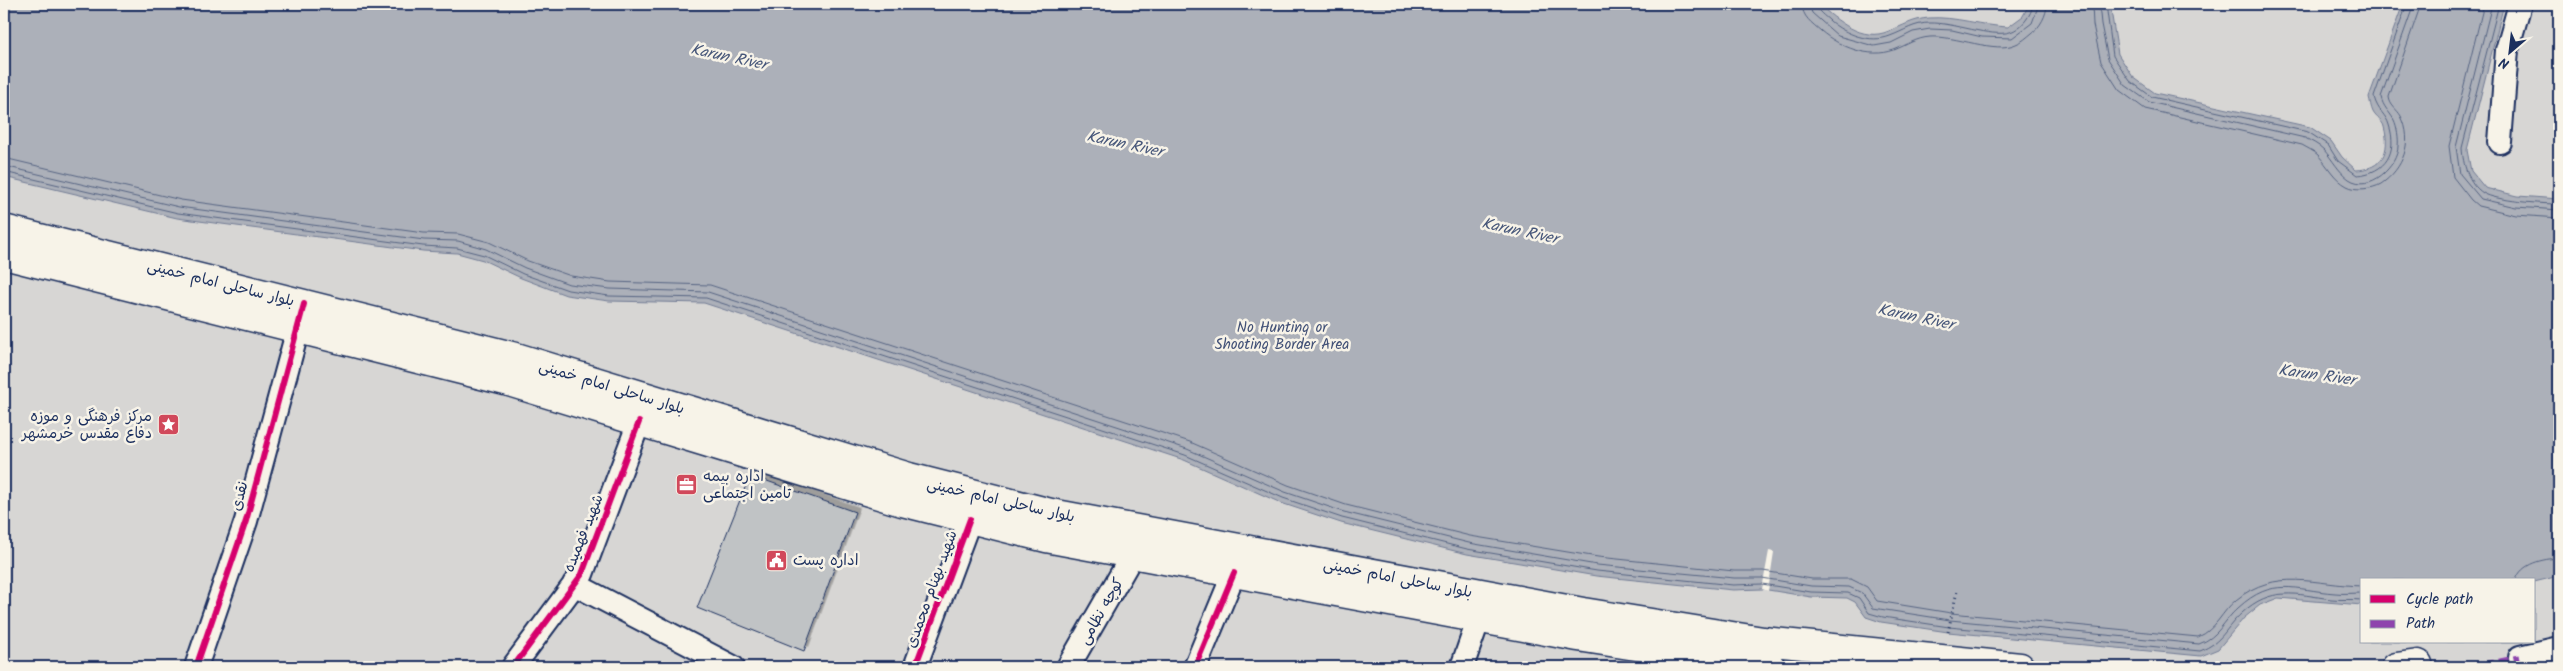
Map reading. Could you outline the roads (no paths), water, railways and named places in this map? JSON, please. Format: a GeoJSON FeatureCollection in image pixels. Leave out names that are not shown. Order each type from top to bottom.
{"type":"FeatureCollection","features":[{"type":"Feature","properties":{"kind":"main road","name":"بلوار ساحلی امام خمینی"},"geometry":{"type":"LineString","coordinates":[[4,229],[301,317],[902,502],[1046,538],[1478,618],[1755,660],[2020,667]]}},
{"type":"Feature","properties":{"kind":"main road","name":"بلوار ساحلی امام خمینی"},"geometry":{"type":"LineString","coordinates":[[4,255],[301,317],[516,358],[909,477],[1051,513],[1582,612],[1755,660]]}},
{"type":"Feature","properties":{"kind":"main road"},"geometry":{"type":"LineString","coordinates":[[2396,667],[2418,664],[2419,667]]}},
{"type":"Feature","properties":{"kind":"street"},"geometry":{"type":"LineString","coordinates":[[2500,142],[2508,50],[2520,4]]}},
{"type":"Feature","properties":{"kind":"street","name":"نقدی"},"geometry":{"type":"LineString","coordinates":[[196,667],[246,521],[301,317]]}},
{"type":"Feature","properties":{"kind":"street","name":"شهید فهمیده"},"geometry":{"type":"LineString","coordinates":[[513,667],[582,574],[639,422]]}},
{"type":"Feature","properties":{"kind":"street","name":"شهید بهنام محمدی"},"geometry":{"type":"LineString","coordinates":[[915,667],[970,519]]}},
{"type":"Feature","properties":{"kind":"street","name":"کوچه نظامی"},"geometry":{"type":"LineString","coordinates":[[1068,667],[1133,554]]}},
{"type":"Feature","properties":{"kind":"street"},"geometry":{"type":"LineString","coordinates":[[1196,667],[1234,573]]}},
{"type":"Feature","properties":{"kind":"street"},"geometry":{"type":"LineString","coordinates":[[574,584],[733,667]]}},
{"type":"Feature","properties":{"kind":"street"},"geometry":{"type":"LineString","coordinates":[[1462,667],[1478,618]]}},
{"type":"Feature","properties":{"kind":"street"},"geometry":{"type":"LineString","coordinates":[[2522,667],[2520,657],[2559,648]]}},
{"type":"Feature","properties":{"kind":"water","name":"No Hunting or Shooting Border Area"},"geometry":{"type":"Polygon","coordinates":[[[4,4],[1818,4],[1850,28],[1869,34],[1879,34],[1913,21],[1929,18],[1949,18],[2008,27],[2023,16],[2029,4],[2110,4],[2118,54],[2133,77],[2155,93],[2310,127],[2331,141],[2342,157],[2356,170],[2365,169],[2378,163],[2385,151],[2386,136],[2384,127],[2373,112],[2369,97],[2403,4],[2504,4],[2467,150],[2471,171],[2485,188],[2518,196],[2559,199],[2559,576],[2536,582],[2536,578],[2360,578],[2360,605],[2278,598],[2260,605],[2244,618],[2218,649],[2201,656],[1948,632],[1881,622],[1866,617],[1855,602],[1847,598],[1811,597],[1762,589],[1733,590],[1596,576],[1467,554],[1341,523],[1281,503],[1184,460],[704,303],[609,301],[566,295],[521,278],[483,260],[457,253],[423,251],[177,218],[4,177],[4,4]]]}},
{"type":"Feature","properties":{"kind":"place","name":"مرکز فرهنگی و موزه دفاع مقدس خرمشهر"},"geometry":{"type":"Point","coordinates":[168,425]}},
{"type":"Feature","properties":{"kind":"place","name":"اداره بیمه تامین اجتماعی"},"geometry":{"type":"Point","coordinates":[687,485]}},
{"type":"Feature","properties":{"kind":"place","name":"اداره پست"},"geometry":{"type":"Point","coordinates":[777,560]}},
{"type":"Feature","properties":{"kind":"water label","name":"Karun River"},"geometry":{"type":"Point","coordinates":[729,56]}},
{"type":"Feature","properties":{"kind":"water label","name":"Karun River"},"geometry":{"type":"Point","coordinates":[1125,143]}},
{"type":"Feature","properties":{"kind":"water label","name":"Karun River"},"geometry":{"type":"Point","coordinates":[1520,230]}},
{"type":"Feature","properties":{"kind":"water label","name":"Karun River"},"geometry":{"type":"Point","coordinates":[1916,316]}},
{"type":"Feature","properties":{"kind":"water label","name":"Karun River"},"geometry":{"type":"Point","coordinates":[2317,374]}}]}
